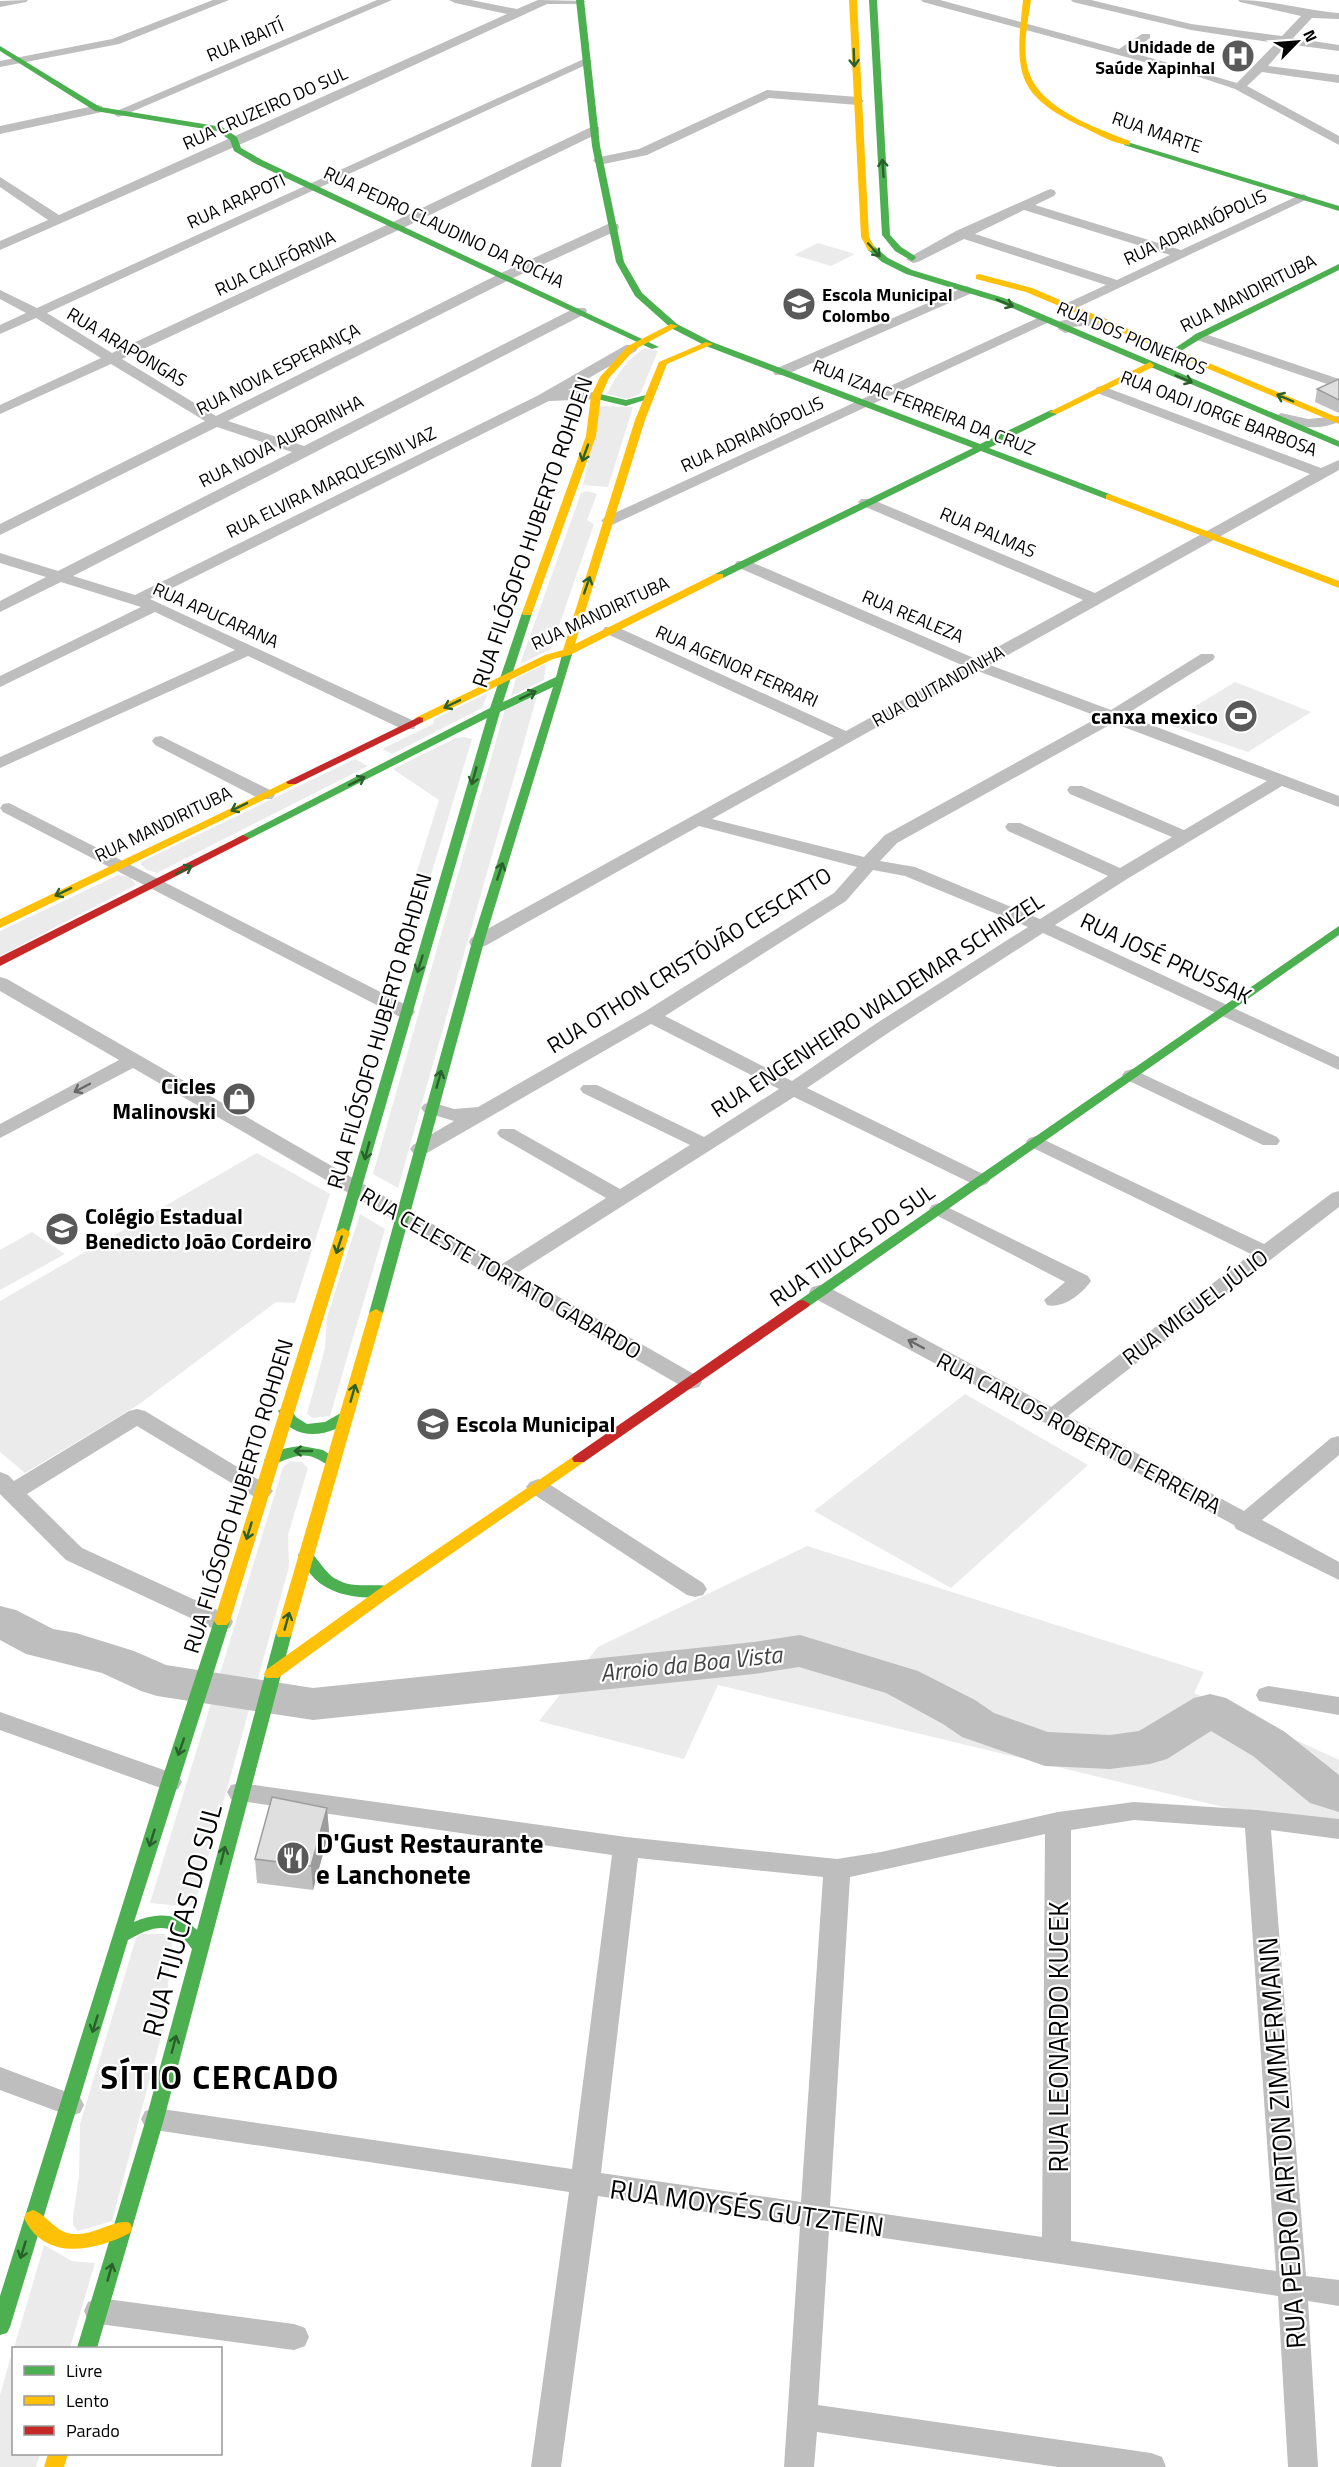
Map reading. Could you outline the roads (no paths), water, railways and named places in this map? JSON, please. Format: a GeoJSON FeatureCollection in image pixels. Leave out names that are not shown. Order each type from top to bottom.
{"type":"FeatureCollection","features":[{"type":"Feature","properties":{"kind":"main road"},"geometry":{"type":"LineString","coordinates":[[853,0],[865,237],[872,249],[885,260],[911,266]]}},
{"type":"Feature","properties":{"kind":"main road"},"geometry":{"type":"LineString","coordinates":[[873,0],[886,235],[911,266]]}},
{"type":"Feature","properties":{"kind":"main road","name":"RUA MARTE"},"geometry":{"type":"LineString","coordinates":[[1027,0],[1024,72],[1034,91],[1049,104],[1076,120],[1134,146],[1339,209]]}},
{"type":"Feature","properties":{"kind":"main road","name":"RUA IZAAC FERREIRA DA CRUZ"},"geometry":{"type":"LineString","coordinates":[[580,1],[596,146],[620,262],[638,294],[674,326],[710,344],[780,372],[1339,585]]}},
{"type":"Feature","properties":{"kind":"main road"},"geometry":{"type":"LineString","coordinates":[[0,48],[98,109],[219,129],[236,141]]}},
{"type":"Feature","properties":{"kind":"main road","name":"RUA PEDRO CLAUDINO DA ROCHA"},"geometry":{"type":"LineString","coordinates":[[236,141],[237,149],[259,162],[580,311],[637,344]]}},
{"type":"Feature","properties":{"kind":"main road","name":"RUA DOS PIONEIROS"},"geometry":{"type":"LineString","coordinates":[[911,266],[929,266],[997,280],[1029,290],[1337,420]]}},
{"type":"Feature","properties":{"kind":"main road","name":"RUA DOS PIONEIROS"},"geometry":{"type":"LineString","coordinates":[[911,266],[967,290],[1001,300],[1042,320],[1339,444]]}},
{"type":"Feature","properties":{"kind":"main road","name":"RUA MANDIRITUBA"},"geometry":{"type":"LineString","coordinates":[[1173,352],[1199,336],[1339,267]]}},
{"type":"Feature","properties":{"kind":"main road","name":"RUA FILÓSOFO HUBERTO ROHDEN"},"geometry":{"type":"LineString","coordinates":[[169,1782],[193,1713],[285,1411],[357,1189],[405,1012],[485,740],[591,436],[596,396],[608,373],[637,344],[674,326]]}},
{"type":"Feature","properties":{"kind":"main road"},"geometry":{"type":"LineString","coordinates":[[272,1675],[404,1217],[431,1108],[487,911],[561,679],[572,630],[609,521],[605,494],[663,362],[659,350],[637,344]]}},
{"type":"Feature","properties":{"kind":"main road"},"geometry":{"type":"LineString","coordinates":[[663,362],[710,344]]}},
{"type":"Feature","properties":{"kind":"main road","name":"RUA MANDIRITUBA"},"geometry":{"type":"LineString","coordinates":[[0,924],[505,678],[549,657],[566,653],[866,502],[1150,365]]}},
{"type":"Feature","properties":{"kind":"main road"},"geometry":{"type":"LineString","coordinates":[[596,396],[626,403],[646,398]]}},
{"type":"Feature","properties":{"kind":"main road"},"geometry":{"type":"LineString","coordinates":[[570,494],[605,494]]}},
{"type":"Feature","properties":{"kind":"main road"},"geometry":{"type":"LineString","coordinates":[[572,630],[584,636],[607,633]]}},
{"type":"Feature","properties":{"kind":"main road","name":"RUA MANDIRITUBA"},"geometry":{"type":"LineString","coordinates":[[0,962],[495,710],[561,679]]}},
{"type":"Feature","properties":{"kind":"main road"},"geometry":{"type":"LineString","coordinates":[[448,735],[472,732],[485,740]]}},
{"type":"Feature","properties":{"kind":"main road"},"geometry":{"type":"LineString","coordinates":[[371,743],[366,751],[372,758],[383,761],[402,758]]}},
{"type":"Feature","properties":{"kind":"main road","name":"RUA TIJUCAS DO SUL"},"geometry":{"type":"LineString","coordinates":[[88,2347],[154,2119],[272,1675],[387,1591],[1339,930]]}},
{"type":"Feature","properties":{"kind":"main road"},"geometry":{"type":"LineString","coordinates":[[285,1411],[291,1422],[306,1429],[325,1429],[341,1421],[346,1415]]}},
{"type":"Feature","properties":{"kind":"main road"},"geometry":{"type":"LineString","coordinates":[[271,1460],[286,1452],[305,1449],[322,1453],[333,1462]]}},
{"type":"Feature","properties":{"kind":"main road"},"geometry":{"type":"LineString","coordinates":[[306,1555],[312,1570],[324,1581],[342,1590],[364,1593],[387,1591]]}},
{"type":"Feature","properties":{"kind":"main road","name":"RUA TIJUCAS DO SUL"},"geometry":{"type":"LineString","coordinates":[[0,2327],[169,1782]]}},
{"type":"Feature","properties":{"kind":"main road"},"geometry":{"type":"LineString","coordinates":[[122,1936],[141,1924],[165,1921],[189,1929],[200,1948]]}},
{"type":"Feature","properties":{"kind":"main road"},"geometry":{"type":"LineString","coordinates":[[33,2218],[48,2235],[73,2243],[99,2240],[123,2228]]}},
{"type":"Feature","properties":{"kind":"street"},"geometry":{"type":"LineString","coordinates":[[0,4],[22,0]]}},
{"type":"Feature","properties":{"kind":"street"},"geometry":{"type":"LineString","coordinates":[[0,64],[115,42],[223,0]]}},
{"type":"Feature","properties":{"kind":"street","name":"RUA IBAITÍ"},"geometry":{"type":"LineString","coordinates":[[118,113],[387,0]]}},
{"type":"Feature","properties":{"kind":"street"},"geometry":{"type":"LineString","coordinates":[[455,0],[519,13]]}},
{"type":"Feature","properties":{"kind":"street"},"geometry":{"type":"LineString","coordinates":[[927,0],[1239,87],[1339,141]]}},
{"type":"Feature","properties":{"kind":"street"},"geometry":{"type":"LineString","coordinates":[[1077,0],[1191,27],[1339,48]]}},
{"type":"Feature","properties":{"kind":"street"},"geometry":{"type":"LineString","coordinates":[[1104,6],[1118,0]]}},
{"type":"Feature","properties":{"kind":"street"},"geometry":{"type":"LineString","coordinates":[[1244,0],[1309,14],[1339,16]]}},
{"type":"Feature","properties":{"kind":"street","name":"RUA CRUZEIRO DO SUL"},"geometry":{"type":"LineString","coordinates":[[0,246],[546,1],[580,1]]}},
{"type":"Feature","properties":{"kind":"street"},"geometry":{"type":"LineString","coordinates":[[1239,87],[1261,68],[1283,40],[1309,14]]}},
{"type":"Feature","properties":{"kind":"street"},"geometry":{"type":"LineString","coordinates":[[1120,53],[1146,36]]}},
{"type":"Feature","properties":{"kind":"street","name":"RUA ARAPOTI"},"geometry":{"type":"LineString","coordinates":[[0,330],[586,62]]}},
{"type":"Feature","properties":{"kind":"street"},"geometry":{"type":"LineString","coordinates":[[1261,68],[1339,79]]}},
{"type":"Feature","properties":{"kind":"street"},"geometry":{"type":"LineString","coordinates":[[599,161],[644,152],[767,94],[858,101]]}},
{"type":"Feature","properties":{"kind":"street"},"geometry":{"type":"LineString","coordinates":[[0,130],[98,109]]}},
{"type":"Feature","properties":{"kind":"street","name":"RUA CALIFÓRNIA"},"geometry":{"type":"LineString","coordinates":[[0,410],[398,225],[595,130]]}},
{"type":"Feature","properties":{"kind":"street","name":"RUA CALIFÓRNIA"},"geometry":{"type":"LineString","coordinates":[[564,146],[596,146]]}},
{"type":"Feature","properties":{"kind":"street"},"geometry":{"type":"LineString","coordinates":[[0,181],[57,220]]}},
{"type":"Feature","properties":{"kind":"street"},"geometry":{"type":"LineString","coordinates":[[911,266],[962,234],[1050,193]]}},
{"type":"Feature","properties":{"kind":"street","name":"RUA ADRIANÓPOLIS"},"geometry":{"type":"LineString","coordinates":[[1070,307],[1304,198]]}},
{"type":"Feature","properties":{"kind":"street"},"geometry":{"type":"LineString","coordinates":[[1024,206],[1182,255]]}},
{"type":"Feature","properties":{"kind":"street","name":"RUA NOVA ESPERANÇA"},"geometry":{"type":"LineString","coordinates":[[0,530],[506,276],[613,227]]}},
{"type":"Feature","properties":{"kind":"street"},"geometry":{"type":"LineString","coordinates":[[962,234],[1118,285]]}},
{"type":"Feature","properties":{"kind":"street","name":"RUA NOVA ESPERANÇA"},"geometry":{"type":"LineString","coordinates":[[575,245],[617,246]]}},
{"type":"Feature","properties":{"kind":"street"},"geometry":{"type":"LineString","coordinates":[[780,372],[967,290]]}},
{"type":"Feature","properties":{"kind":"street","name":"RUA ARAPONGAS"},"geometry":{"type":"LineString","coordinates":[[0,294],[37,313],[216,422],[304,450]]}},
{"type":"Feature","properties":{"kind":"street","name":"RUA NOVA AURORINHA"},"geometry":{"type":"LineString","coordinates":[[0,607],[580,311]]}},
{"type":"Feature","properties":{"kind":"street","name":"RUA ADRIANÓPOLIS"},"geometry":{"type":"LineString","coordinates":[[609,521],[1042,320]]}},
{"type":"Feature","properties":{"kind":"street"},"geometry":{"type":"LineString","coordinates":[[1065,329],[1065,324],[1076,321],[1103,321]]}},
{"type":"Feature","properties":{"kind":"street"},"geometry":{"type":"LineString","coordinates":[[1199,336],[1339,384]]}},
{"type":"Feature","properties":{"kind":"street","name":"RUA ELVIRA MARQUESINI VAZ"},"geometry":{"type":"LineString","coordinates":[[136,600],[542,399],[637,344]]}},
{"type":"Feature","properties":{"kind":"street","name":"RUA OADI JORGE BARBOSA"},"geometry":{"type":"LineString","coordinates":[[1102,390],[1322,473]]}},
{"type":"Feature","properties":{"kind":"street","name":"RUA ELVIRA MARQUESINI VAZ"},"geometry":{"type":"LineString","coordinates":[[542,399],[571,394],[596,396]]}},
{"type":"Feature","properties":{"kind":"street"},"geometry":{"type":"LineString","coordinates":[[1247,405],[1309,424],[1337,420]]}},
{"type":"Feature","properties":{"kind":"street","name":"RUA QUITANDINHA"},"geometry":{"type":"LineString","coordinates":[[478,942],[1339,464]]}},
{"type":"Feature","properties":{"kind":"street"},"geometry":{"type":"LineString","coordinates":[[605,494],[628,505],[642,506]]}},
{"type":"Feature","properties":{"kind":"street","name":"RUA PALMAS"},"geometry":{"type":"LineString","coordinates":[[866,502],[1095,599]]}},
{"type":"Feature","properties":{"kind":"street","name":"RUA APUCARANA"},"geometry":{"type":"LineString","coordinates":[[0,558],[155,606],[408,725]]}},
{"type":"Feature","properties":{"kind":"street","name":"RUA REALEZA"},"geometry":{"type":"LineString","coordinates":[[743,564],[976,664],[1339,802]]}},
{"type":"Feature","properties":{"kind":"street"},"geometry":{"type":"LineString","coordinates":[[0,681],[155,606]]}},
{"type":"Feature","properties":{"kind":"street","name":"RUA AGENOR FERRARI"},"geometry":{"type":"LineString","coordinates":[[607,633],[846,737]]}},
{"type":"Feature","properties":{"kind":"street"},"geometry":{"type":"LineString","coordinates":[[0,763],[247,650]]}},
{"type":"Feature","properties":{"kind":"street","name":"RUA OTHON CRISTÓVÃO CESCATTO"},"geometry":{"type":"LineString","coordinates":[[420,1149],[651,1016],[840,897],[856,883],[878,850],[891,839],[1111,717],[1207,657]]}},
{"type":"Feature","properties":{"kind":"street"},"geometry":{"type":"LineString","coordinates":[[161,741],[266,795]]}},
{"type":"Feature","properties":{"kind":"street","name":"RUA ENGENHEIRO WALDEMAR SCHINZEL"},"geometry":{"type":"LineString","coordinates":[[502,1273],[793,1089],[884,1027],[1121,875],[1280,780]]}},
{"type":"Feature","properties":{"kind":"street"},"geometry":{"type":"LineString","coordinates":[[1076,790],[1184,836]]}},
{"type":"Feature","properties":{"kind":"street"},"geometry":{"type":"LineString","coordinates":[[9,808],[405,1012]]}},
{"type":"Feature","properties":{"kind":"street","name":"RUA JOSÉ PRUSSAK"},"geometry":{"type":"LineString","coordinates":[[695,820],[868,864],[909,871],[1042,926],[1339,1064]]}},
{"type":"Feature","properties":{"kind":"street"},"geometry":{"type":"LineString","coordinates":[[1014,827],[1121,875]]}},
{"type":"Feature","properties":{"kind":"street","name":"RUA QUITANDINHA"},"geometry":{"type":"LineString","coordinates":[[487,911],[506,918],[537,909]]}},
{"type":"Feature","properties":{"kind":"street","name":"RUA CELESTE TORTATO GABARDO"},"geometry":{"type":"LineString","coordinates":[[0,983],[691,1382]]}},
{"type":"Feature","properties":{"kind":"street"},"geometry":{"type":"LineString","coordinates":[[651,1016],[793,1089],[980,1180]]}},
{"type":"Feature","properties":{"kind":"street"},"geometry":{"type":"LineString","coordinates":[[0,1132],[133,1060]]}},
{"type":"Feature","properties":{"kind":"street"},"geometry":{"type":"LineString","coordinates":[[1132,1075],[1270,1141]]}},
{"type":"Feature","properties":{"kind":"street"},"geometry":{"type":"LineString","coordinates":[[590,1089],[705,1145]]}},
{"type":"Feature","properties":{"kind":"street","name":"RUA OTHON CRISTÓVÃO CESCATTO"},"geometry":{"type":"LineString","coordinates":[[431,1108],[446,1115],[460,1117],[494,1108]]}},
{"type":"Feature","properties":{"kind":"street"},"geometry":{"type":"LineString","coordinates":[[507,1133],[621,1198]]}},
{"type":"Feature","properties":{"kind":"street"},"geometry":{"type":"LineString","coordinates":[[1036,1142],[1265,1253]]}},
{"type":"Feature","properties":{"kind":"street","name":"RUA MIGUEL JÚLIO"},"geometry":{"type":"LineString","coordinates":[[1051,1418],[1339,1197]]}},
{"type":"Feature","properties":{"kind":"street"},"geometry":{"type":"LineString","coordinates":[[939,1209],[1080,1281],[1055,1300]]}},
{"type":"Feature","properties":{"kind":"street","name":"RUA CARLOS ROBERTO FERREIRA"},"geometry":{"type":"LineString","coordinates":[[820,1292],[1244,1523],[1339,1572]]}},
{"type":"Feature","properties":{"kind":"street"},"geometry":{"type":"LineString","coordinates":[[221,1622],[74,1554],[7,1486],[137,1416],[261,1491]]}},
{"type":"Feature","properties":{"kind":"street"},"geometry":{"type":"LineString","coordinates":[[1244,1523],[1339,1443]]}},
{"type":"Feature","properties":{"kind":"street"},"geometry":{"type":"LineString","coordinates":[[538,1487],[695,1589]]}},
{"type":"Feature","properties":{"kind":"street"},"geometry":{"type":"LineString","coordinates":[[1269,1695],[1339,1706]]}},
{"type":"Feature","properties":{"kind":"street"},"geometry":{"type":"LineString","coordinates":[[0,1721],[169,1782]]}},
{"type":"Feature","properties":{"kind":"street"},"geometry":{"type":"LineString","coordinates":[[240,1792],[626,1847],[837,1869],[881,1862],[1058,1822],[1134,1811],[1339,1829]]}},
{"type":"Feature","properties":{"kind":"street","name":"RUA PEDRO AIRTON ZIMMERMANN"},"geometry":{"type":"LineString","coordinates":[[1257,1820],[1303,2467]]}},
{"type":"Feature","properties":{"kind":"street","name":"RUA LEONARDO KUCEK"},"geometry":{"type":"LineString","coordinates":[[1056,2252],[1058,1822]]}},
{"type":"Feature","properties":{"kind":"street"},"geometry":{"type":"LineString","coordinates":[[546,2467],[585,2183],[626,1847]]}},
{"type":"Feature","properties":{"kind":"street"},"geometry":{"type":"LineString","coordinates":[[799,2467],[837,1869]]}},
{"type":"Feature","properties":{"kind":"street"},"geometry":{"type":"LineString","coordinates":[[0,2078],[70,2105]]}},
{"type":"Feature","properties":{"kind":"street","name":"RUA MOYSÉS GUTZTEIN"},"geometry":{"type":"LineString","coordinates":[[154,2119],[1339,2293]]}},
{"type":"Feature","properties":{"kind":"street"},"geometry":{"type":"LineString","coordinates":[[99,2311],[294,2337]]}},
{"type":"Feature","properties":{"kind":"street"},"geometry":{"type":"LineString","coordinates":[[802,2416],[1151,2467]]}},
{"type":"Feature","properties":{"kind":"waterway","name":"Arroio da Boa Vista"},"geometry":{"type":"LineString","coordinates":[[0,1621],[42,1643],[76,1649],[118,1662],[157,1680],[313,1704],[754,1658],[800,1651],[902,1682],[959,1712],[978,1725],[1045,1749],[1110,1752],[1150,1747],[1210,1710],[1269,1744],[1327,1791],[1339,1795]]}},
{"type":"Feature","properties":{"kind":"place","name":"Unidade de Saúde Xapinhal"},"geometry":{"type":"Point","coordinates":[1238,56]}},
{"type":"Feature","properties":{"kind":"place","name":"Escola Municipal Colombo"},"geometry":{"type":"Point","coordinates":[799,304]}},
{"type":"Feature","properties":{"kind":"place","name":"canxa mexico"},"geometry":{"type":"Point","coordinates":[1241,716]}},
{"type":"Feature","properties":{"kind":"place","name":"Cicles Malinovski"},"geometry":{"type":"Point","coordinates":[239,1099]}},
{"type":"Feature","properties":{"kind":"place","name":"Colégio Estadual Benedicto João Cordeiro"},"geometry":{"type":"Point","coordinates":[62,1229]}},
{"type":"Feature","properties":{"kind":"place","name":"Escola Municipal"},"geometry":{"type":"Point","coordinates":[433,1424]}},
{"type":"Feature","properties":{"kind":"place","name":"D'Gust Restaurante e Lanchonete"},"geometry":{"type":"Point","coordinates":[293,1858]}},
{"type":"Feature","properties":{"kind":"district","name":"SÍTIO CERCADO"},"geometry":{"type":"Point","coordinates":[220,2077]}}]}
